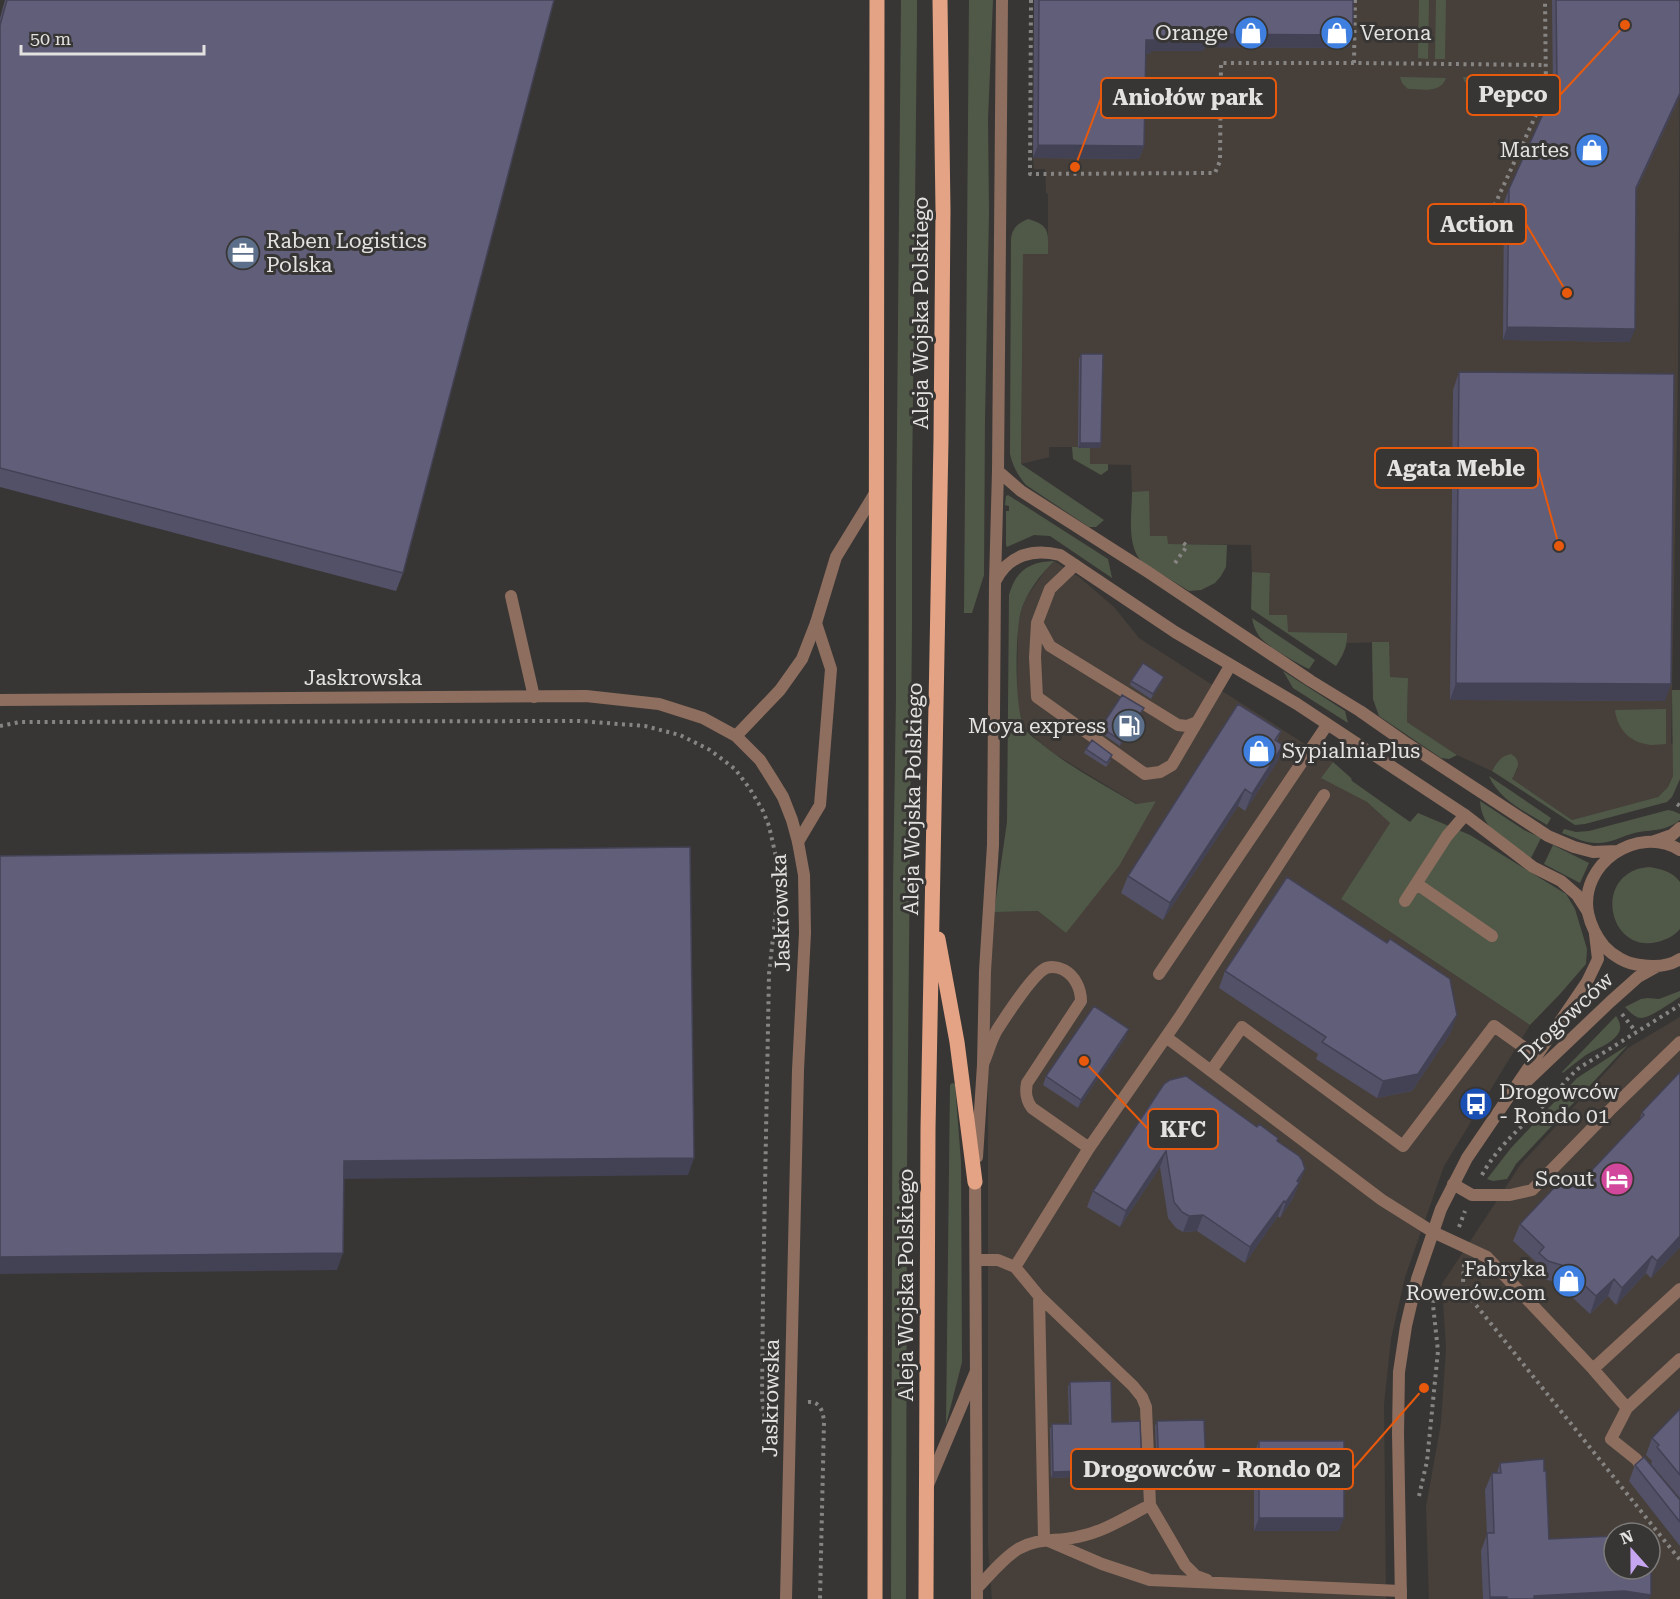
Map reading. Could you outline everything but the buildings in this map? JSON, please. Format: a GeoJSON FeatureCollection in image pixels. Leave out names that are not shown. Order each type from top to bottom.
{"type":"FeatureCollection","features":[{"type":"Feature","properties":{"kind":"main road","name":"Aleja Wojska Polskiego"},"geometry":{"type":"LineString","coordinates":[[875,1599],[877,0]]}},
{"type":"Feature","properties":{"kind":"main road","name":"Aleja Wojska Polskiego"},"geometry":{"type":"LineString","coordinates":[[926,1599],[928,1141],[943,210],[940,0]]}},
{"type":"Feature","properties":{"kind":"main road"},"geometry":{"type":"LineString","coordinates":[[932,907],[957,1042],[975,1182]]}},
{"type":"Feature","properties":{"kind":"street"},"geometry":{"type":"LineString","coordinates":[[977,1593],[975,1182],[993,845],[994,582],[998,471],[1002,0]]}},
{"type":"Feature","properties":{"kind":"street"},"geometry":{"type":"LineString","coordinates":[[998,471],[1021,491],[1548,836],[1593,852],[1617,851]]}},
{"type":"Feature","properties":{"kind":"street"},"geometry":{"type":"LineString","coordinates":[[736,736],[780,690],[802,659],[816,623],[836,557],[876,490]]}},
{"type":"Feature","properties":{"kind":"street"},"geometry":{"type":"LineString","coordinates":[[994,582],[999,573],[1013,559],[1022,555],[1035,552],[1060,555],[1175,632],[1297,704],[1465,815],[1533,867],[1561,881],[1577,895],[1588,912]]}},
{"type":"Feature","properties":{"kind":"street"},"geometry":{"type":"LineString","coordinates":[[1075,565],[1050,589],[1037,623],[1035,657],[1037,697],[1145,774],[1160,772],[1172,765],[1230,666]]}},
{"type":"Feature","properties":{"kind":"street"},"geometry":{"type":"LineString","coordinates":[[511,596],[534,697]]}},
{"type":"Feature","properties":{"kind":"street"},"geometry":{"type":"LineString","coordinates":[[798,842],[820,805],[831,669],[816,623]]}},
{"type":"Feature","properties":{"kind":"street"},"geometry":{"type":"LineString","coordinates":[[1037,623],[1050,646],[1178,725],[1187,726],[1197,722]]}},
{"type":"Feature","properties":{"kind":"street","name":"Jaskrowska"},"geometry":{"type":"LineString","coordinates":[[0,700],[586,696],[659,704],[703,718],[736,736],[760,760],[786,805],[798,842],[804,875],[805,933],[798,1070],[786,1599]]}},
{"type":"Feature","properties":{"kind":"street"},"geometry":{"type":"LineString","coordinates":[[1159,974],[1327,725]]}},
{"type":"Feature","properties":{"kind":"street"},"geometry":{"type":"LineString","coordinates":[[1015,1267],[1089,1148],[1166,1037],[1324,795]]}},
{"type":"Feature","properties":{"kind":"street"},"geometry":{"type":"LineString","coordinates":[[1406,901],[1447,836],[1465,815]]}},
{"type":"Feature","properties":{"kind":"street"},"geometry":{"type":"LineString","coordinates":[[1654,842],[1680,828]]}},
{"type":"Feature","properties":{"kind":"street"},"geometry":{"type":"LineString","coordinates":[[1588,912],[1589,888],[1600,867],[1617,851],[1641,842],[1654,842],[1680,850]]}},
{"type":"Feature","properties":{"kind":"street"},"geometry":{"type":"LineString","coordinates":[[1417,884],[1492,936]]}},
{"type":"Feature","properties":{"kind":"street","name":"Drogowców"},"geometry":{"type":"LineString","coordinates":[[1401,1595],[1399,1372],[1406,1326],[1417,1279],[1440,1209],[1467,1158],[1587,982],[1598,959],[1588,912]]}},
{"type":"Feature","properties":{"kind":"street"},"geometry":{"type":"LineString","coordinates":[[1594,934],[1610,953],[1631,964],[1656,967],[1680,959]]}},
{"type":"Feature","properties":{"kind":"street"},"geometry":{"type":"LineString","coordinates":[[983,1065],[996,1031],[1035,976],[1046,969],[1056,967],[1066,971],[1077,984],[1082,1001],[1027,1083],[1025,1092],[1027,1102],[1032,1108],[1089,1148]]}},
{"type":"Feature","properties":{"kind":"street","name":"Drogowców"},"geometry":{"type":"LineString","coordinates":[[1506,1100],[1638,977],[1656,967]]}},
{"type":"Feature","properties":{"kind":"street"},"geometry":{"type":"LineString","coordinates":[[1210,1071],[1242,1027],[1402,1146],[1494,1026],[1536,1056]]}},
{"type":"Feature","properties":{"kind":"street"},"geometry":{"type":"LineString","coordinates":[[1166,1037],[1382,1200],[1433,1233],[1487,1257],[1628,1408]]}},
{"type":"Feature","properties":{"kind":"street"},"geometry":{"type":"LineString","coordinates":[[1454,1184],[1472,1195],[1510,1195],[1532,1190],[1680,1042]]}},
{"type":"Feature","properties":{"kind":"street"},"geometry":{"type":"LineString","coordinates":[[976,1260],[998,1260],[1015,1267],[1039,1296],[1142,1396],[1146,1407],[1150,1505],[1185,1565],[1196,1576],[1211,1582]]}},
{"type":"Feature","properties":{"kind":"street"},"geometry":{"type":"LineString","coordinates":[[1593,1369],[1680,1289]]}},
{"type":"Feature","properties":{"kind":"street"},"geometry":{"type":"LineString","coordinates":[[1039,1296],[1044,1539]]}},
{"type":"Feature","properties":{"kind":"street"},"geometry":{"type":"LineString","coordinates":[[1658,1485],[1636,1460],[1611,1439],[1628,1408],[1680,1359]]}},
{"type":"Feature","properties":{"kind":"street"},"geometry":{"type":"LineString","coordinates":[[926,1489],[976,1371]]}},
{"type":"Feature","properties":{"kind":"street"},"geometry":{"type":"LineString","coordinates":[[977,1593],[1006,1558],[1018,1550],[1044,1539],[1075,1538],[1095,1533],[1150,1505]]}},
{"type":"Feature","properties":{"kind":"street"},"geometry":{"type":"LineString","coordinates":[[1044,1539],[1102,1564],[1150,1580],[1401,1595]]}},
{"type":"Feature","properties":{"kind":"path"},"geometry":{"type":"LineString","coordinates":[[1031,0],[1030,174],[1215,173],[1220,161],[1221,63],[1546,65]]}},
{"type":"Feature","properties":{"kind":"path"},"geometry":{"type":"LineString","coordinates":[[1354,63],[1355,0]]}},
{"type":"Feature","properties":{"kind":"path"},"geometry":{"type":"LineString","coordinates":[[1485,226],[1546,93],[1545,0]]}},
{"type":"Feature","properties":{"kind":"path"},"geometry":{"type":"LineString","coordinates":[[1175,563],[1187,546],[1180,540]]}},
{"type":"Feature","properties":{"kind":"path"},"geometry":{"type":"LineString","coordinates":[[0,726],[20,722],[580,721],[645,726],[680,735],[710,750],[735,769],[763,811],[774,844],[778,871],[778,908],[769,974],[762,1392],[770,1399]]}},
{"type":"Feature","properties":{"kind":"path"},"geometry":{"type":"LineString","coordinates":[[1620,1012],[1636,1032]]}},
{"type":"Feature","properties":{"kind":"path"},"geometry":{"type":"LineString","coordinates":[[1464,1246],[1463,1283],[1468,1295],[1680,1560]]}},
{"type":"Feature","properties":{"kind":"path"},"geometry":{"type":"LineString","coordinates":[[803,1402],[813,1402],[818,1405],[822,1410],[824,1422],[819,1599]]}},
{"type":"Feature","properties":{"kind":"shaded area"},"geometry":{"type":"Polygon","coordinates":[[[1035,0],[1680,0],[1678,374],[1671,743],[1674,745],[1673,776],[1668,787],[1658,797],[1572,820],[1511,779],[1518,769],[1498,761],[1492,771],[1457,755],[1407,722],[1408,678],[1389,677],[1389,642],[1347,643],[1347,633],[1287,632],[1269,616],[1270,573],[1252,572],[1251,545],[1167,544],[1149,536],[1149,492],[1132,492],[1131,465],[1090,464],[1090,447],[1049,447],[1049,457],[1021,464],[1023,253],[1048,254],[1048,194],[1046,193],[1045,169],[1034,169],[1033,158],[1035,0]]]}},
{"type":"Feature","properties":{"kind":"shaded area"},"geometry":{"type":"Polygon","coordinates":[[[1054,561],[1079,577],[1114,607],[1139,638],[1333,762],[1322,778],[1367,802],[1390,823],[1341,899],[1530,1025],[1444,1166],[1405,1277],[1391,1339],[1384,1404],[1386,1599],[992,1599],[988,1545],[988,1072],[993,912],[1038,911],[1066,933],[1156,801],[1137,804],[1053,753],[1026,730],[1018,710],[1018,625],[1026,598],[1054,561]]]}},
{"type":"Feature","properties":{"kind":"shaded area"},"geometry":{"type":"Polygon","coordinates":[[[1680,1017],[1680,1599],[1429,1599],[1426,1507],[1441,1423],[1446,1349],[1442,1284],[1521,1164],[1628,1048],[1680,1017]]]}},
{"type":"Feature","properties":{"kind":"green space"},"geometry":{"type":"Polygon","coordinates":[[[901,0],[917,0],[917,22],[907,1167],[906,1599],[891,1599],[893,887],[901,0]]]}},
{"type":"Feature","properties":{"kind":"green space"},"geometry":{"type":"Polygon","coordinates":[[[969,0],[993,0],[988,119],[989,213],[984,575],[972,613],[964,613],[969,0]]]}},
{"type":"Feature","properties":{"kind":"green space"},"geometry":{"type":"Polygon","coordinates":[[[1419,0],[1429,0],[1428,59],[1418,58],[1419,0]]]}},
{"type":"Feature","properties":{"kind":"green space"},"geometry":{"type":"Polygon","coordinates":[[[1436,0],[1446,0],[1445,59],[1435,59],[1436,0]]]}},
{"type":"Feature","properties":{"kind":"green space"},"geometry":{"type":"Polygon","coordinates":[[[1400,77],[1446,78],[1435,89],[1424,90],[1408,89],[1400,77]]]}},
{"type":"Feature","properties":{"kind":"green space"},"geometry":{"type":"Polygon","coordinates":[[[1463,77],[1500,77],[1499,83],[1490,89],[1472,89],[1463,77]]]}},
{"type":"Feature","properties":{"kind":"green space"},"geometry":{"type":"Polygon","coordinates":[[[1028,219],[1041,224],[1047,231],[1048,254],[1023,254],[1021,464],[1104,520],[1096,527],[1089,527],[1026,485],[1016,471],[1010,454],[1011,240],[1016,227],[1028,219]]]}},
{"type":"Feature","properties":{"kind":"green space"},"geometry":{"type":"Polygon","coordinates":[[[1072,447],[1090,447],[1090,464],[1108,464],[1108,470],[1101,475],[1073,459],[1072,447]]]}},
{"type":"Feature","properties":{"kind":"green space"},"geometry":{"type":"Polygon","coordinates":[[[1149,491],[1150,536],[1167,536],[1168,544],[1227,545],[1226,567],[1215,583],[1201,590],[1189,591],[1142,562],[1137,555],[1132,538],[1132,492],[1149,491]]]}},
{"type":"Feature","properties":{"kind":"green space"},"geometry":{"type":"Polygon","coordinates":[[[1008,495],[1108,559],[1112,578],[1050,536],[1034,535],[1007,547],[1006,511],[1009,511],[1009,506],[1005,505],[1008,495]]]}},
{"type":"Feature","properties":{"kind":"green space"},"geometry":{"type":"Polygon","coordinates":[[[1054,561],[1030,591],[1021,611],[1017,653],[1017,689],[1021,720],[1025,729],[1033,737],[1088,776],[1136,804],[1156,801],[1119,866],[1066,933],[1038,911],[994,912],[1007,822],[1009,595],[1015,579],[1025,569],[1037,563],[1054,561]]]}},
{"type":"Feature","properties":{"kind":"green space"},"geometry":{"type":"Polygon","coordinates":[[[1252,572],[1270,573],[1269,615],[1287,615],[1288,632],[1347,633],[1347,642],[1336,666],[1251,609],[1252,572]]]}},
{"type":"Feature","properties":{"kind":"green space"},"geometry":{"type":"Polygon","coordinates":[[[1252,618],[1315,660],[1309,669],[1268,645],[1256,632],[1252,618]]]}},
{"type":"Feature","properties":{"kind":"green space"},"geometry":{"type":"Polygon","coordinates":[[[1372,642],[1389,642],[1390,677],[1408,678],[1407,722],[1457,755],[1449,759],[1441,758],[1379,716],[1373,699],[1372,642]]]}},
{"type":"Feature","properties":{"kind":"green space"},"geometry":{"type":"Polygon","coordinates":[[[1283,671],[1345,711],[1348,723],[1293,688],[1283,671]]]}},
{"type":"Feature","properties":{"kind":"green space"},"geometry":{"type":"Polygon","coordinates":[[[1672,690],[1680,690],[1680,779],[1672,797],[1667,802],[1575,825],[1492,771],[1500,760],[1511,754],[1518,762],[1512,779],[1572,820],[1658,797],[1668,787],[1673,776],[1672,690]]]}},
{"type":"Feature","properties":{"kind":"green space"},"geometry":{"type":"Polygon","coordinates":[[[1666,709],[1666,744],[1653,745],[1634,740],[1624,732],[1615,710],[1666,709]]]}},
{"type":"Feature","properties":{"kind":"green space"},"geometry":{"type":"Polygon","coordinates":[[[1333,762],[1352,781],[1410,822],[1418,813],[1470,835],[1566,894],[1575,909],[1587,949],[1586,964],[1530,1025],[1341,899],[1390,823],[1367,802],[1321,778],[1333,762]]]}},
{"type":"Feature","properties":{"kind":"green space"},"geometry":{"type":"Polygon","coordinates":[[[1489,776],[1551,818],[1547,825],[1506,799],[1489,776]]]}},
{"type":"Feature","properties":{"kind":"green space"},"geometry":{"type":"Polygon","coordinates":[[[1480,801],[1524,830],[1541,838],[1531,858],[1505,841],[1491,828],[1482,812],[1480,801]]]}},
{"type":"Feature","properties":{"kind":"green space"},"geometry":{"type":"Polygon","coordinates":[[[1668,810],[1680,814],[1680,820],[1667,827],[1638,832],[1607,842],[1589,842],[1562,833],[1564,829],[1576,832],[1589,831],[1668,810]]]}},
{"type":"Feature","properties":{"kind":"green space"},"geometry":{"type":"Polygon","coordinates":[[[1553,845],[1589,863],[1580,883],[1544,864],[1553,845]]]}},
{"type":"Feature","properties":{"kind":"green space"},"geometry":{"type":"Polygon","coordinates":[[[1649,867],[1670,873],[1680,882],[1680,929],[1664,940],[1642,943],[1629,938],[1620,929],[1614,916],[1612,903],[1615,890],[1622,878],[1635,870],[1649,867]]]}},
{"type":"Feature","properties":{"kind":"green space"},"geometry":{"type":"Polygon","coordinates":[[[1680,991],[1680,997],[1645,1017],[1637,1017],[1625,1007],[1641,999],[1659,999],[1680,991]]]}},
{"type":"Feature","properties":{"kind":"green space"},"geometry":{"type":"Polygon","coordinates":[[[1616,1016],[1620,1027],[1615,1038],[1586,1055],[1563,1073],[1562,1072],[1616,1016]]]}},
{"type":"Feature","properties":{"kind":"green space"},"geometry":{"type":"Polygon","coordinates":[[[1628,1045],[1516,1164],[1507,1179],[1493,1181],[1487,1179],[1511,1148],[1577,1078],[1628,1045]]]}},
{"type":"Feature","properties":{"kind":"green space"},"geometry":{"type":"Polygon","coordinates":[[[955,1084],[961,1162],[962,1362],[946,1425],[950,1085],[955,1084]]]}},
{"type":"Feature","properties":{"kind":"place","name":"Pepco"},"geometry":{"type":"Point","coordinates":[1625,25]}},
{"type":"Feature","properties":{"kind":"place","name":"Orange"},"geometry":{"type":"Point","coordinates":[1251,33]}},
{"type":"Feature","properties":{"kind":"place","name":"Verona"},"geometry":{"type":"Point","coordinates":[1337,33]}},
{"type":"Feature","properties":{"kind":"place","name":"Martes"},"geometry":{"type":"Point","coordinates":[1592,150]}},
{"type":"Feature","properties":{"kind":"place","name":"Aniołów park"},"geometry":{"type":"Point","coordinates":[1075,167]}},
{"type":"Feature","properties":{"kind":"place","name":"Raben Logistics Polska"},"geometry":{"type":"Point","coordinates":[243,253]}},
{"type":"Feature","properties":{"kind":"place","name":"Action"},"geometry":{"type":"Point","coordinates":[1567,293]}},
{"type":"Feature","properties":{"kind":"place","name":"Agata Meble"},"geometry":{"type":"Point","coordinates":[1559,546]}},
{"type":"Feature","properties":{"kind":"place","name":"Moya express"},"geometry":{"type":"Point","coordinates":[1129,726]}},
{"type":"Feature","properties":{"kind":"place","name":"SypialniaPlus"},"geometry":{"type":"Point","coordinates":[1259,751]}},
{"type":"Feature","properties":{"kind":"place","name":"KFC"},"geometry":{"type":"Point","coordinates":[1084,1061]}},
{"type":"Feature","properties":{"kind":"place","name":"Drogowców - Rondo 01"},"geometry":{"type":"Point","coordinates":[1476,1104]}},
{"type":"Feature","properties":{"kind":"place","name":"Scout"},"geometry":{"type":"Point","coordinates":[1617,1179]}},
{"type":"Feature","properties":{"kind":"place","name":"Fabryka Rowerów.com"},"geometry":{"type":"Point","coordinates":[1569,1281]}},
{"type":"Feature","properties":{"kind":"place","name":"Drogowców - Rondo 02"},"geometry":{"type":"Point","coordinates":[1424,1388]}}]}
